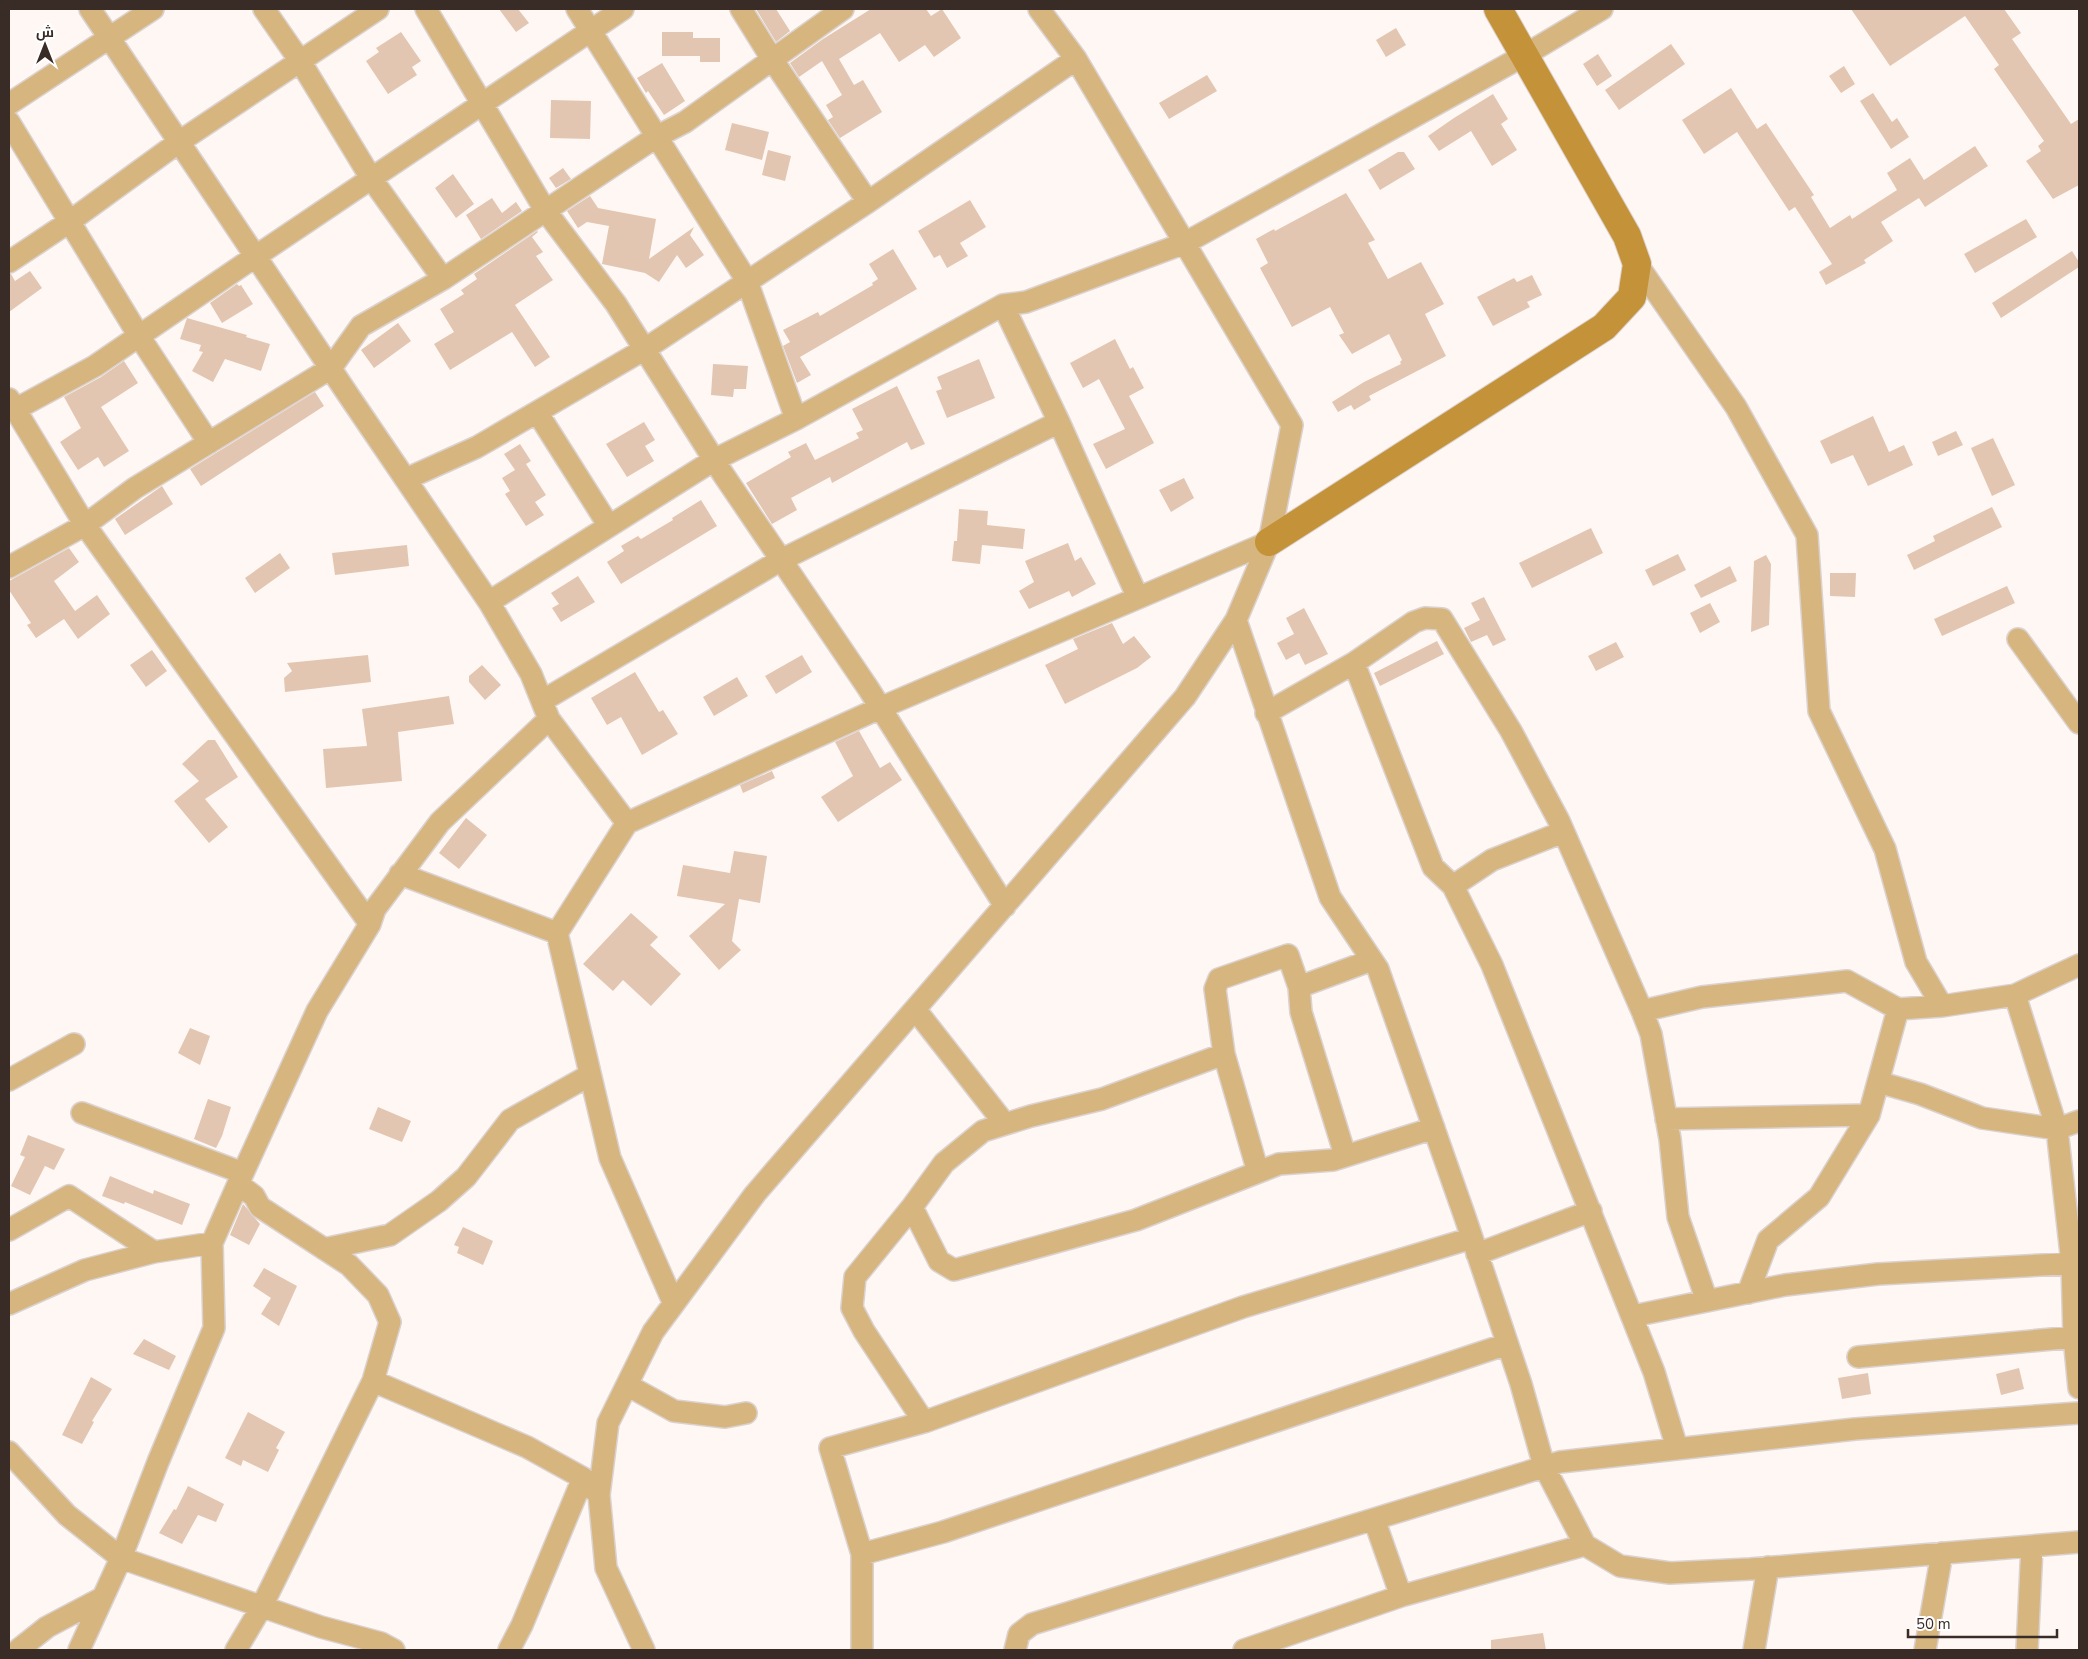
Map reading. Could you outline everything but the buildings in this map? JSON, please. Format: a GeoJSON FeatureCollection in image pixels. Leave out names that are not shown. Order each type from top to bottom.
{"type":"FeatureCollection","features":[{"type":"Feature","properties":{"kind":"street"},"geometry":{"type":"LineString","coordinates":[[90,9],[489,602],[531,674],[546,710],[627,823]]}},
{"type":"Feature","properties":{"kind":"street"},"geometry":{"type":"LineString","coordinates":[[9,104],[153,9]]}},
{"type":"Feature","properties":{"kind":"street"},"geometry":{"type":"LineString","coordinates":[[264,9],[300,61],[371,178],[443,279]]}},
{"type":"Feature","properties":{"kind":"street"},"geometry":{"type":"LineString","coordinates":[[9,262],[69,222],[179,142],[378,9]]}},
{"type":"Feature","properties":{"kind":"street"},"geometry":{"type":"LineString","coordinates":[[426,9],[483,102],[545,210],[616,304],[714,460],[880,708],[1005,906]]}},
{"type":"Feature","properties":{"kind":"street"},"geometry":{"type":"LineString","coordinates":[[577,9],[592,30],[656,137],[747,281],[796,419]]}},
{"type":"Feature","properties":{"kind":"street"},"geometry":{"type":"LineString","coordinates":[[370,924],[85,525],[13,404],[95,366],[623,9]]}},
{"type":"Feature","properties":{"kind":"street"},"geometry":{"type":"LineString","coordinates":[[741,9],[772,59],[868,202]]}},
{"type":"Feature","properties":{"kind":"street"},"geometry":{"type":"LineString","coordinates":[[9,567],[85,525],[135,488],[330,368],[361,326],[443,279],[656,137],[685,122],[843,9]]}},
{"type":"Feature","properties":{"kind":"street"},"geometry":{"type":"LineString","coordinates":[[644,1650],[606,1568],[599,1495],[608,1423],[653,1332],[755,1194],[1185,697],[1236,620],[1269,542],[1292,425],[1076,59],[1039,9]]}},
{"type":"Feature","properties":{"kind":"street"},"geometry":{"type":"LineString","coordinates":[[1498,9],[1627,236],[1637,264],[1736,407],[1807,535],[1819,711],[1885,849],[1916,962],[1942,1006]]}},
{"type":"Feature","properties":{"kind":"street"},"geometry":{"type":"LineString","coordinates":[[489,602],[714,460],[796,419],[1002,305],[1026,302],[1184,243],[1524,55],[1602,9]]}},
{"type":"Feature","properties":{"kind":"street"},"geometry":{"type":"LineString","coordinates":[[406,479],[477,447],[645,349],[868,202],[1076,59]]}},
{"type":"Feature","properties":{"kind":"street"},"geometry":{"type":"LineString","coordinates":[[9,122],[139,336],[209,443]]}},
{"type":"Feature","properties":{"kind":"street"},"geometry":{"type":"LineString","coordinates":[[674,1304],[610,1158],[557,933],[627,823],[880,708],[1269,542],[1604,328],[1632,297],[1637,264]]}},
{"type":"Feature","properties":{"kind":"street"},"geometry":{"type":"LineString","coordinates":[[1002,305],[1058,422],[1138,598]]}},
{"type":"Feature","properties":{"kind":"street"},"geometry":{"type":"LineString","coordinates":[[538,412],[609,526]]}},
{"type":"Feature","properties":{"kind":"street"},"geometry":{"type":"LineString","coordinates":[[79,1650],[121,1558],[158,1462],[214,1328],[212,1243],[240,1178],[317,1011],[370,924],[375,909],[440,822],[546,710],[781,560],[1058,422]]}},
{"type":"Feature","properties":{"kind":"street"},"geometry":{"type":"LineString","coordinates":[[1266,713],[1354,664],[1414,622],[1426,618],[1442,619],[1511,731],[1563,832],[1652,1034],[1666,1119],[1678,1217],[1707,1301]]}},
{"type":"Feature","properties":{"kind":"street"},"geometry":{"type":"LineString","coordinates":[[1236,620],[1330,897],[1378,969],[1475,1246],[1544,1466],[1585,1545],[1620,1566],[1670,1573],[1768,1568],[2079,1542]]}},
{"type":"Feature","properties":{"kind":"street"},"geometry":{"type":"LineString","coordinates":[[2018,639],[2079,723]]}},
{"type":"Feature","properties":{"kind":"street"},"geometry":{"type":"LineString","coordinates":[[1354,664],[1433,867],[1453,886],[1492,965],[1633,1316],[1654,1372],[1677,1448]]}},
{"type":"Feature","properties":{"kind":"street"},"geometry":{"type":"LineString","coordinates":[[1453,886],[1492,860],[1563,832]]}},
{"type":"Feature","properties":{"kind":"street"},"geometry":{"type":"LineString","coordinates":[[400,874],[557,933]]}},
{"type":"Feature","properties":{"kind":"street"},"geometry":{"type":"LineString","coordinates":[[1258,1172],[1224,1054],[1215,989],[1220,979],[1288,955],[1298,987],[1301,1012],[1345,1155]]}},
{"type":"Feature","properties":{"kind":"street"},"geometry":{"type":"LineString","coordinates":[[1298,987],[1372,960]]}},
{"type":"Feature","properties":{"kind":"street"},"geometry":{"type":"LineString","coordinates":[[1642,1011],[1702,998],[1847,981],[1898,1009],[1942,1006],[2014,995],[2079,965]]}},
{"type":"Feature","properties":{"kind":"street"},"geometry":{"type":"LineString","coordinates":[[2014,995],[2057,1129],[2076,1263],[2074,1337],[2079,1388]]}},
{"type":"Feature","properties":{"kind":"street"},"geometry":{"type":"LineString","coordinates":[[915,1009],[1005,1124]]}},
{"type":"Feature","properties":{"kind":"street"},"geometry":{"type":"LineString","coordinates":[[1748,1293],[1768,1240],[1819,1197],[1869,1116],[1898,1009]]}},
{"type":"Feature","properties":{"kind":"street"},"geometry":{"type":"LineString","coordinates":[[9,1080],[74,1044]]}},
{"type":"Feature","properties":{"kind":"street"},"geometry":{"type":"LineString","coordinates":[[924,1422],[864,1331],[852,1308],[855,1277],[912,1207],[944,1163],[983,1130],[1102,1099],[1224,1054]]}},
{"type":"Feature","properties":{"kind":"street"},"geometry":{"type":"LineString","coordinates":[[324,1249],[390,1235],[439,1201],[466,1177],[510,1120],[590,1076]]}},
{"type":"Feature","properties":{"kind":"street"},"geometry":{"type":"LineString","coordinates":[[1878,1082],[1920,1094],[1982,1118],[2057,1129],[2079,1121]]}},
{"type":"Feature","properties":{"kind":"street"},"geometry":{"type":"LineString","coordinates":[[82,1112],[240,1178],[260,1207],[349,1265],[378,1295],[390,1322],[373,1381],[262,1606],[236,1650]]}},
{"type":"Feature","properties":{"kind":"street"},"geometry":{"type":"LineString","coordinates":[[1666,1119],[1869,1116]]}},
{"type":"Feature","properties":{"kind":"street"},"geometry":{"type":"LineString","coordinates":[[912,1207],[939,1261],[954,1270],[1136,1220],[1279,1164],[1334,1160],[1434,1128]]}},
{"type":"Feature","properties":{"kind":"street"},"geometry":{"type":"LineString","coordinates":[[9,1230],[68,1196],[154,1252]]}},
{"type":"Feature","properties":{"kind":"street"},"geometry":{"type":"LineString","coordinates":[[862,1650],[862,1554],[830,1448],[924,1422],[1244,1307],[1475,1246],[1591,1212]]}},
{"type":"Feature","properties":{"kind":"street"},"geometry":{"type":"LineString","coordinates":[[9,1304],[85,1270],[154,1252],[212,1243]]}},
{"type":"Feature","properties":{"kind":"street"},"geometry":{"type":"LineString","coordinates":[[1633,1316],[1785,1285],[1878,1274],[2076,1263]]}},
{"type":"Feature","properties":{"kind":"street"},"geometry":{"type":"LineString","coordinates":[[1858,1357],[2074,1337]]}},
{"type":"Feature","properties":{"kind":"street"},"geometry":{"type":"LineString","coordinates":[[862,1554],[943,1532],[1507,1344]]}},
{"type":"Feature","properties":{"kind":"street"},"geometry":{"type":"LineString","coordinates":[[373,1381],[527,1448],[584,1478],[599,1495]]}},
{"type":"Feature","properties":{"kind":"street"},"geometry":{"type":"LineString","coordinates":[[627,1385],[674,1412],[725,1417],[746,1413]]}},
{"type":"Feature","properties":{"kind":"street"},"geometry":{"type":"LineString","coordinates":[[1015,1650],[1019,1634],[1032,1624],[1560,1462],[1855,1430],[2079,1413]]}},
{"type":"Feature","properties":{"kind":"street"},"geometry":{"type":"LineString","coordinates":[[9,1452],[67,1515],[121,1558],[321,1627],[381,1643],[394,1650]]}},
{"type":"Feature","properties":{"kind":"street"},"geometry":{"type":"LineString","coordinates":[[509,1650],[522,1626],[584,1478]]}},
{"type":"Feature","properties":{"kind":"street"},"geometry":{"type":"LineString","coordinates":[[1374,1519],[1400,1596]]}},
{"type":"Feature","properties":{"kind":"street"},"geometry":{"type":"LineString","coordinates":[[1244,1650],[1400,1596],[1585,1545]]}},
{"type":"Feature","properties":{"kind":"street"},"geometry":{"type":"LineString","coordinates":[[2027,1650],[2032,1546]]}},
{"type":"Feature","properties":{"kind":"street"},"geometry":{"type":"LineString","coordinates":[[1925,1650],[1942,1553]]}},
{"type":"Feature","properties":{"kind":"street"},"geometry":{"type":"LineString","coordinates":[[1754,1650],[1768,1568]]}},
{"type":"Feature","properties":{"kind":"street"},"geometry":{"type":"LineString","coordinates":[[18,1650],[47,1627],[102,1598]]}}]}
